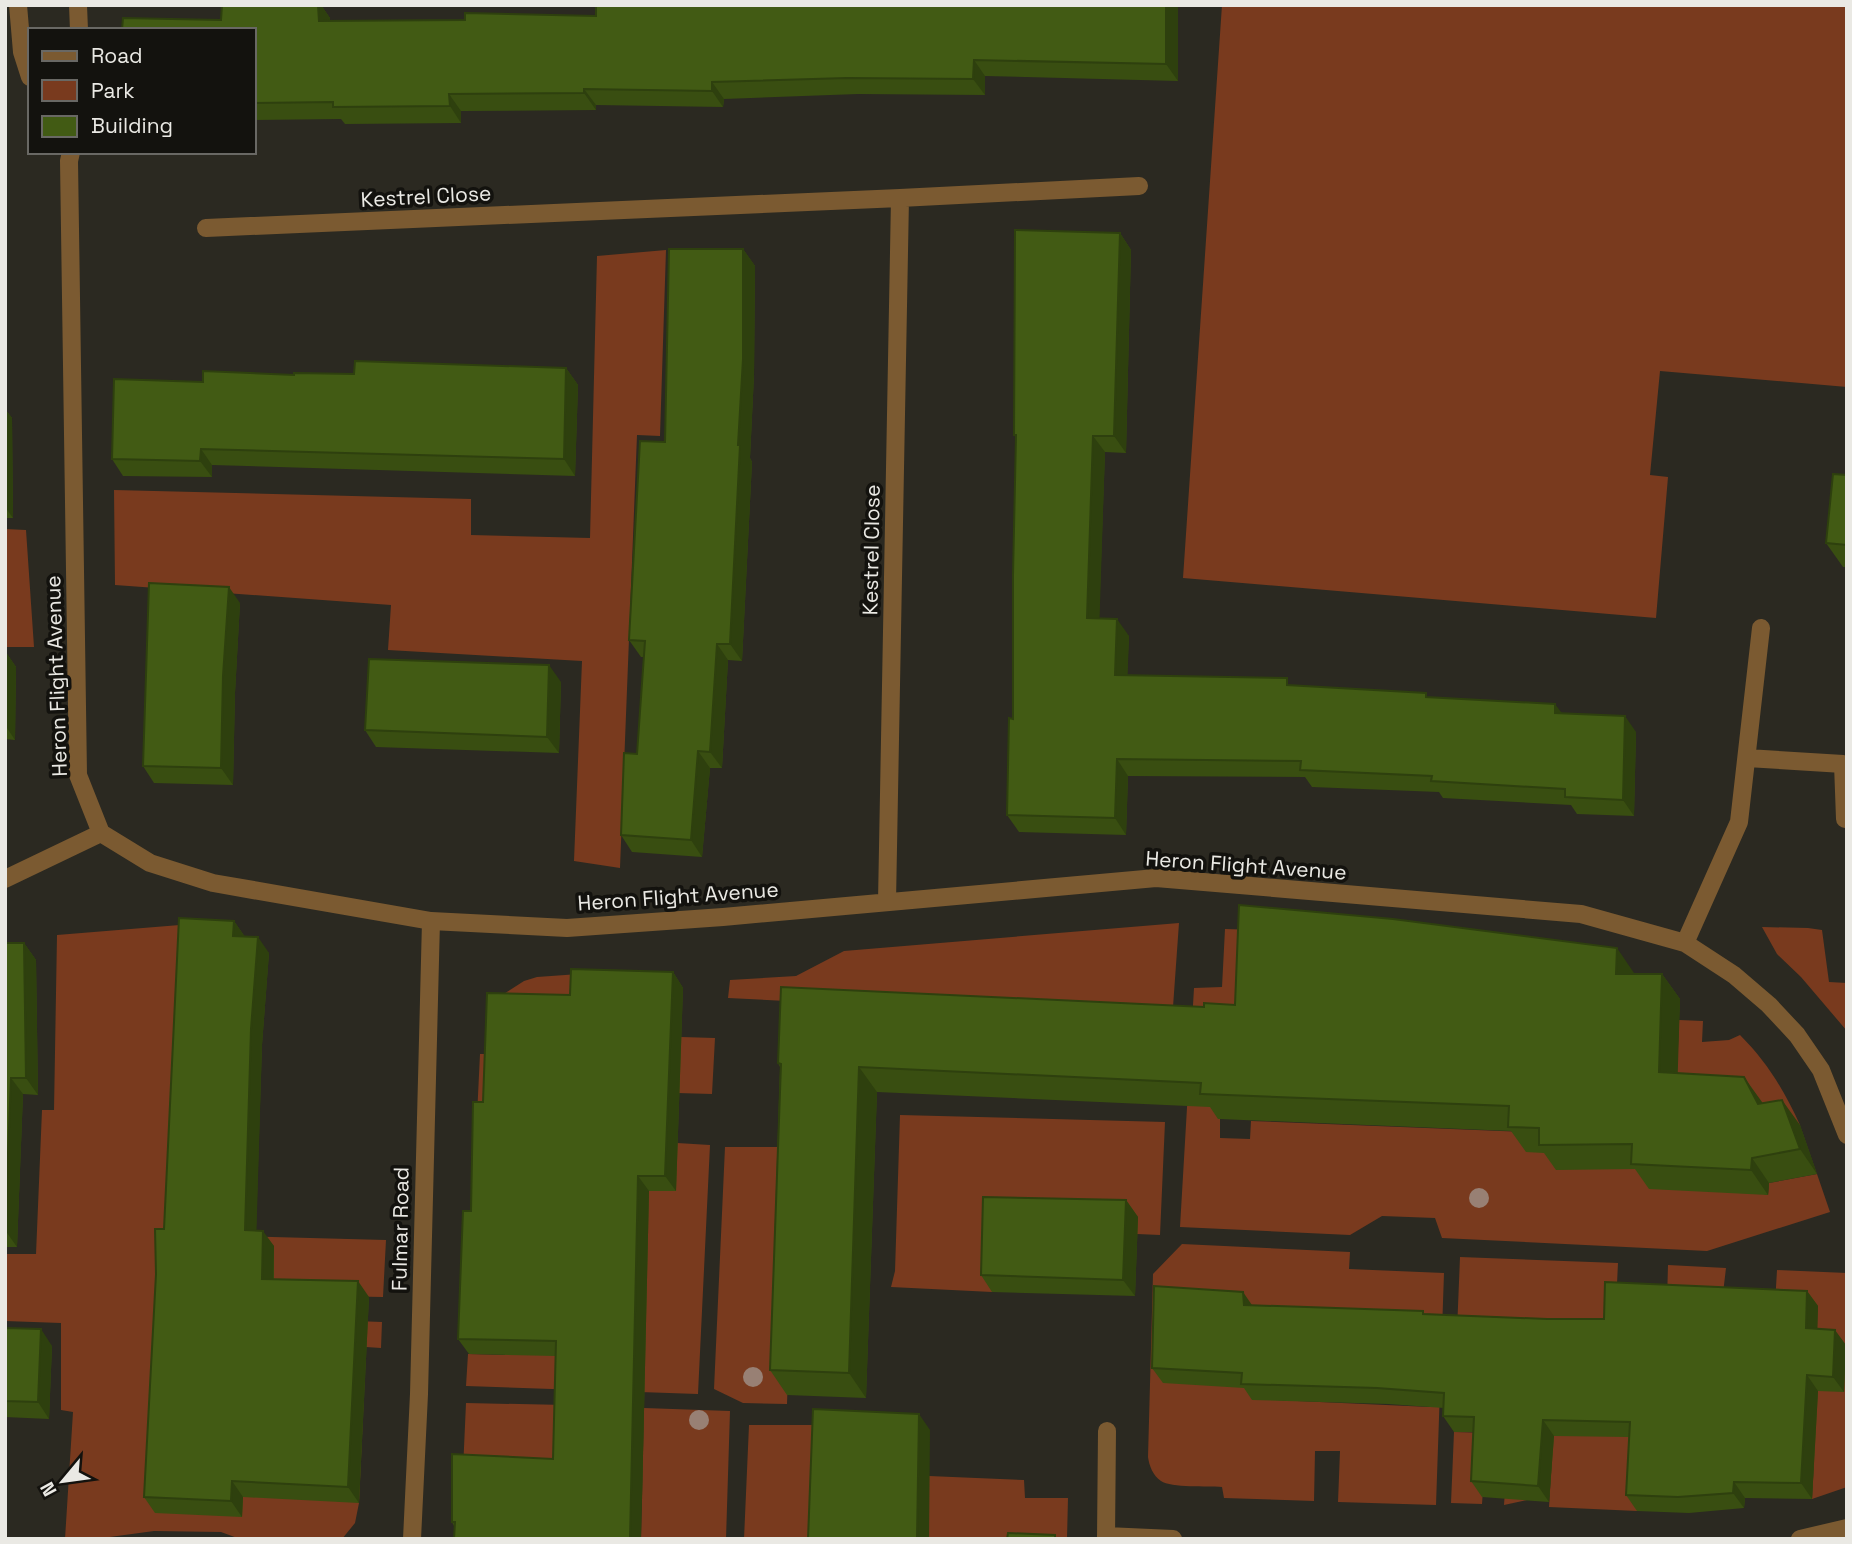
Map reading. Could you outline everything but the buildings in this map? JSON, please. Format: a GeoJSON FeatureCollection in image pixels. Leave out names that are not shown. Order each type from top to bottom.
{"type":"FeatureCollection","features":[{"type":"Feature","properties":{"kind":"street"},"geometry":{"type":"LineString","coordinates":[[18,5],[22,52],[28,71]]}},
{"type":"Feature","properties":{"kind":"street"},"geometry":{"type":"LineString","coordinates":[[79,5],[79,28]]}},
{"type":"Feature","properties":{"kind":"street","name":"Heron Flight Avenue"},"geometry":{"type":"LineString","coordinates":[[68,155],[78,775],[101,832],[150,863],[213,883],[431,921],[567,928],[723,917],[1156,878],[1581,914],[1685,943],[1734,975],[1769,1005],[1797,1035],[1821,1070],[1847,1135]]}},
{"type":"Feature","properties":{"kind":"street","name":"Kestrel Close"},"geometry":{"type":"LineString","coordinates":[[206,228],[1139,186]]}},
{"type":"Feature","properties":{"kind":"street","name":"Kestrel Close"},"geometry":{"type":"LineString","coordinates":[[887,902],[900,198]]}},
{"type":"Feature","properties":{"kind":"street"},"geometry":{"type":"LineString","coordinates":[[1685,943],[1739,822],[1761,628]]}},
{"type":"Feature","properties":{"kind":"street"},"geometry":{"type":"LineString","coordinates":[[1746,758],[1843,764],[1845,819]]}},
{"type":"Feature","properties":{"kind":"street"},"geometry":{"type":"LineString","coordinates":[[5,879],[101,832]]}},
{"type":"Feature","properties":{"kind":"street","name":"Fulmar Road"},"geometry":{"type":"LineString","coordinates":[[412,1539],[419,1394],[431,921]]}},
{"type":"Feature","properties":{"kind":"street"},"geometry":{"type":"LineString","coordinates":[[1107,1430],[1106,1538],[1173,1539]]}},
{"type":"Feature","properties":{"kind":"street"},"geometry":{"type":"LineString","coordinates":[[1800,1539],[1847,1528]]}},
{"type":"Feature","properties":{"kind":"green space"},"geometry":{"type":"Polygon","coordinates":[[[1222,5],[1847,5],[1847,387],[1660,371],[1650,475],[1668,477],[1656,618],[1183,578],[1222,5]]]}},
{"type":"Feature","properties":{"kind":"green space"},"geometry":{"type":"Polygon","coordinates":[[[666,250],[660,436],[637,435],[620,868],[574,861],[582,661],[388,650],[391,605],[115,585],[114,490],[471,499],[471,535],[590,538],[597,256],[666,250]]]}},
{"type":"Feature","properties":{"kind":"green space"},"geometry":{"type":"Polygon","coordinates":[[[5,529],[26,530],[34,647],[5,647],[5,529]]]}},
{"type":"Feature","properties":{"kind":"green space"},"geometry":{"type":"Polygon","coordinates":[[[1179,923],[1172,1021],[728,998],[730,980],[796,976],[844,951],[1179,923]]]}},
{"type":"Feature","properties":{"kind":"green space"},"geometry":{"type":"Polygon","coordinates":[[[192,924],[231,1236],[386,1240],[383,1297],[329,1296],[329,1320],[382,1322],[381,1348],[366,1347],[359,1503],[355,1523],[342,1539],[240,1539],[221,1532],[154,1531],[95,1539],[65,1539],[73,1412],[61,1410],[61,1323],[5,1321],[5,1254],[36,1254],[42,1110],[54,1110],[57,935],[192,924]]]}},
{"type":"Feature","properties":{"kind":"green space"},"geometry":{"type":"Polygon","coordinates":[[[1762,927],[1822,930],[1829,982],[1847,983],[1847,1031],[1801,977],[1777,954],[1762,927]]]}},
{"type":"Feature","properties":{"kind":"green space"},"geometry":{"type":"Polygon","coordinates":[[[1225,929],[1257,930],[1678,1045],[1679,1020],[1703,1021],[1702,1042],[1729,1040],[1740,1035],[1750,1045],[1774,1077],[1800,1125],[1585,1150],[1768,1195],[1769,1183],[1817,1174],[1830,1212],[1707,1251],[1442,1238],[1435,1218],[1382,1216],[1350,1235],[1180,1227],[1194,988],[1222,987],[1225,929]],[[1551,1042],[1220,1118],[1220,1138],[1250,1139],[1251,1121],[1526,1132],[1551,1042]]]}},
{"type":"Feature","properties":{"kind":"green space"},"geometry":{"type":"Polygon","coordinates":[[[621,971],[677,1143],[710,1145],[698,1394],[466,1386],[468,1354],[505,1355],[477,1116],[480,1054],[497,1054],[499,997],[524,981],[537,977],[621,971]]]}},
{"type":"Feature","properties":{"kind":"green space"},"geometry":{"type":"Polygon","coordinates":[[[681,1037],[715,1038],[712,1094],[677,1093],[681,1037]]]}},
{"type":"Feature","properties":{"kind":"green space"},"geometry":{"type":"Polygon","coordinates":[[[900,1115],[1165,1122],[1160,1235],[1137,1234],[1137,1218],[995,1214],[992,1292],[891,1287],[895,1271],[900,1115]]]}},
{"type":"Feature","properties":{"kind":"green space"},"geometry":{"type":"Polygon","coordinates":[[[725,1147],[796,1147],[787,1404],[743,1403],[714,1389],[725,1147]]]}},
{"type":"Feature","properties":{"kind":"green space"},"geometry":{"type":"Polygon","coordinates":[[[1182,1244],[1350,1252],[1349,1269],[1444,1273],[1436,1505],[1338,1502],[1340,1451],[1315,1451],[1314,1501],[1224,1498],[1222,1487],[1173,1485],[1158,1479],[1148,1457],[1153,1274],[1182,1244]],[[1434,1328],[1253,1389],[1252,1399],[1430,1407],[1434,1328]]]}},
{"type":"Feature","properties":{"kind":"green space"},"geometry":{"type":"Polygon","coordinates":[[[1460,1257],[1618,1263],[1611,1409],[1667,1301],[1668,1265],[1726,1268],[1722,1302],[1775,1304],[1777,1270],[1847,1273],[1847,1487],[1812,1499],[1814,1461],[1637,1511],[1549,1507],[1552,1458],[1527,1500],[1504,1505],[1505,1490],[1483,1490],[1482,1504],[1451,1503],[1454,1432],[1600,1436],[1457,1331],[1460,1257]]]}},
{"type":"Feature","properties":{"kind":"green space"},"geometry":{"type":"Polygon","coordinates":[[[466,1403],[566,1405],[561,1497],[463,1470],[466,1403]]]}},
{"type":"Feature","properties":{"kind":"green space"},"geometry":{"type":"Polygon","coordinates":[[[644,1408],[730,1411],[726,1539],[641,1539],[644,1408]]]}},
{"type":"Feature","properties":{"kind":"green space"},"geometry":{"type":"Polygon","coordinates":[[[749,1425],[825,1425],[820,1539],[744,1539],[749,1425]]]}},
{"type":"Feature","properties":{"kind":"green space"},"geometry":{"type":"Polygon","coordinates":[[[929,1476],[1024,1480],[1025,1498],[1068,1498],[1067,1539],[928,1539],[929,1476]]]}}]}
